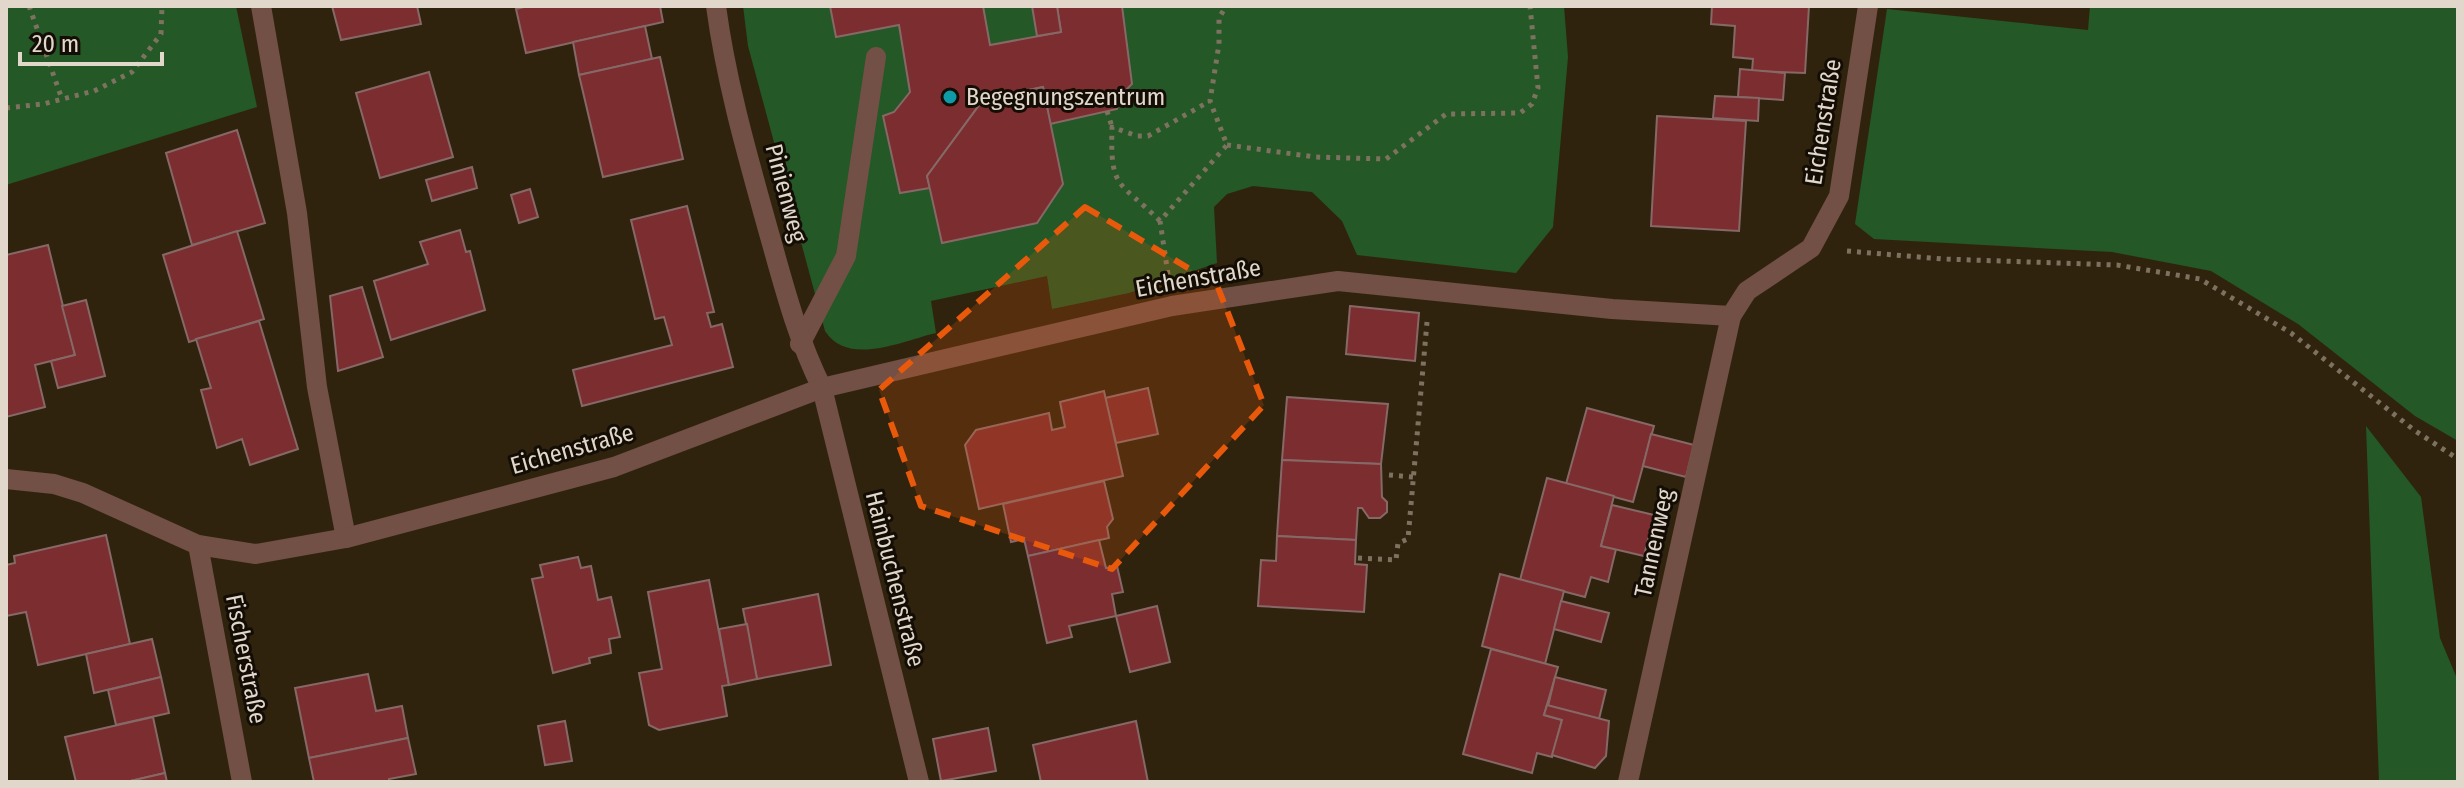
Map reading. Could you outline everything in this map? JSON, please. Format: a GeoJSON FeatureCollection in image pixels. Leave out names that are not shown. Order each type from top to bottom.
{"type":"FeatureCollection","features":[{"type":"Feature","properties":{"kind":"street"},"geometry":{"type":"LineString","coordinates":[[261,6],[297,213],[317,387],[346,538]]}},
{"type":"Feature","properties":{"kind":"street","name":"Pinienweg"},"geometry":{"type":"LineString","coordinates":[[716,6],[723,53],[800,344],[822,388]]}},
{"type":"Feature","properties":{"kind":"street","name":"Eichenstraße"},"geometry":{"type":"LineString","coordinates":[[6,479],[54,484],[83,493],[198,545],[256,554],[346,538],[614,467],[822,388],[1172,306],[1338,281],[1612,309],[1731,316],[1747,291],[1811,248],[1839,196],[1868,6]]}},
{"type":"Feature","properties":{"kind":"street"},"geometry":{"type":"LineString","coordinates":[[800,344],[846,256],[876,57]]}},
{"type":"Feature","properties":{"kind":"street","name":"Tannenweg"},"geometry":{"type":"LineString","coordinates":[[1628,782],[1731,316]]}},
{"type":"Feature","properties":{"kind":"street","name":"Hainbuchenstraße"},"geometry":{"type":"LineString","coordinates":[[822,388],[919,782]]}},
{"type":"Feature","properties":{"kind":"street","name":"Fischerstraße"},"geometry":{"type":"LineString","coordinates":[[198,545],[242,782]]}},
{"type":"Feature","properties":{"kind":"path"},"geometry":{"type":"LineString","coordinates":[[29,6],[62,99]]}},
{"type":"Feature","properties":{"kind":"path"},"geometry":{"type":"LineString","coordinates":[[6,108],[94,91],[132,72],[161,34],[162,6]]}},
{"type":"Feature","properties":{"kind":"path"},"geometry":{"type":"LineString","coordinates":[[1226,6],[1219,18],[1218,58],[1210,101],[1227,145]]}},
{"type":"Feature","properties":{"kind":"path"},"geometry":{"type":"LineString","coordinates":[[1227,145],[1315,157],[1386,159],[1446,114],[1520,113],[1532,104],[1538,88],[1530,6]]}},
{"type":"Feature","properties":{"kind":"path"},"geometry":{"type":"LineString","coordinates":[[1112,127],[1137,136],[1148,136],[1210,101]]}},
{"type":"Feature","properties":{"kind":"path"},"geometry":{"type":"LineString","coordinates":[[1107,111],[1112,127],[1111,165],[1119,186],[1160,221],[1172,306]]}},
{"type":"Feature","properties":{"kind":"path"},"geometry":{"type":"LineString","coordinates":[[1160,221],[1227,145]]}},
{"type":"Feature","properties":{"kind":"path"},"geometry":{"type":"LineString","coordinates":[[1811,248],[1943,259],[2117,265],[2200,279],[2291,333],[2414,430],[2458,459]]}},
{"type":"Feature","properties":{"kind":"path"},"geometry":{"type":"LineString","coordinates":[[1358,558],[1396,560],[1398,543],[1408,539],[1430,289]]}},
{"type":"Feature","properties":{"kind":"path"},"geometry":{"type":"LineString","coordinates":[[1389,475],[1413,477]]}},
{"type":"Feature","properties":{"kind":"highlighted area"},"geometry":{"type":"Polygon","coordinates":[[[1085,207],[1217,285],[1264,405],[1112,569],[921,506],[879,390],[1085,207]]]}},
{"type":"Feature","properties":{"kind":"green space"},"geometry":{"type":"Polygon","coordinates":[[[6,6],[236,6],[257,107],[6,185],[6,6]]]}},
{"type":"Feature","properties":{"kind":"green space"},"geometry":{"type":"Polygon","coordinates":[[[743,6],[1564,6],[1568,57],[1553,227],[1516,273],[1357,255],[1342,221],[1312,192],[1253,186],[1227,194],[1214,207],[1217,263],[1129,293],[1052,309],[1047,276],[931,301],[936,333],[876,348],[847,348],[835,342],[825,331],[748,46],[743,6]]]}},
{"type":"Feature","properties":{"kind":"green space"},"geometry":{"type":"Polygon","coordinates":[[[2090,6],[2458,6],[2458,441],[2415,416],[2298,324],[2211,271],[2112,252],[1874,239],[1855,224],[1887,9],[2088,30],[2090,6]]]}},
{"type":"Feature","properties":{"kind":"green space"},"geometry":{"type":"Polygon","coordinates":[[[2366,426],[2421,497],[2440,638],[2458,681],[2458,782],[2379,782],[2366,426]]]}},
{"type":"Feature","properties":{"kind":"building"},"geometry":{"type":"Polygon","coordinates":[[[332,6],[417,6],[421,24],[341,40],[332,6]]]}},
{"type":"Feature","properties":{"kind":"building"},"geometry":{"type":"Polygon","coordinates":[[[528,6],[660,6],[663,22],[526,53],[516,9],[528,6]]]}},
{"type":"Feature","properties":{"kind":"building","name":"Begegnungszentrum"},"geometry":{"type":"Polygon","coordinates":[[[830,6],[983,6],[990,45],[1061,32],[1057,7],[1122,6],[1132,84],[1123,93],[1117,109],[1050,124],[1043,87],[983,100],[927,176],[930,188],[900,193],[883,116],[894,112],[910,92],[899,25],[836,37],[830,6]]]}},
{"type":"Feature","properties":{"kind":"building"},"geometry":{"type":"Polygon","coordinates":[[[1032,6],[1057,6],[1061,32],[1037,36],[1032,6]]]}},
{"type":"Feature","properties":{"kind":"building"},"geometry":{"type":"Polygon","coordinates":[[[1712,6],[1809,6],[1805,73],[1752,71],[1753,59],[1733,57],[1735,26],[1711,24],[1712,6]]]}},
{"type":"Feature","properties":{"kind":"building"},"geometry":{"type":"Polygon","coordinates":[[[645,26],[652,59],[579,75],[573,42],[645,26]]]}},
{"type":"Feature","properties":{"kind":"building"},"geometry":{"type":"Polygon","coordinates":[[[660,57],[683,159],[603,177],[579,75],[660,57]]]}},
{"type":"Feature","properties":{"kind":"building"},"geometry":{"type":"Polygon","coordinates":[[[1740,69],[1785,73],[1783,100],[1738,97],[1740,69]]]}},
{"type":"Feature","properties":{"kind":"building"},"geometry":{"type":"Polygon","coordinates":[[[429,72],[453,157],[380,178],[356,93],[429,72]]]}},
{"type":"Feature","properties":{"kind":"building"},"geometry":{"type":"Polygon","coordinates":[[[1043,87],[1063,184],[1037,223],[942,243],[927,176],[983,100],[1043,87]]]}},
{"type":"Feature","properties":{"kind":"building"},"geometry":{"type":"Polygon","coordinates":[[[1715,96],[1759,98],[1758,121],[1713,118],[1715,96]]]}},
{"type":"Feature","properties":{"kind":"building"},"geometry":{"type":"Polygon","coordinates":[[[1657,116],[1746,121],[1739,231],[1651,226],[1657,116]]]}},
{"type":"Feature","properties":{"kind":"building"},"geometry":{"type":"Polygon","coordinates":[[[237,130],[265,223],[192,245],[166,153],[237,130]]]}},
{"type":"Feature","properties":{"kind":"building"},"geometry":{"type":"Polygon","coordinates":[[[472,167],[477,188],[432,201],[426,180],[472,167]]]}},
{"type":"Feature","properties":{"kind":"building"},"geometry":{"type":"Polygon","coordinates":[[[530,189],[538,217],[519,223],[511,195],[530,189]]]}},
{"type":"Feature","properties":{"kind":"building"},"geometry":{"type":"Polygon","coordinates":[[[687,206],[714,312],[707,313],[711,327],[722,324],[733,367],[582,406],[573,370],[672,345],[664,317],[655,319],[631,220],[687,206]]]}},
{"type":"Feature","properties":{"kind":"building"},"geometry":{"type":"Polygon","coordinates":[[[460,230],[466,252],[470,251],[485,310],[391,340],[374,281],[428,264],[420,242],[460,230]]]}},
{"type":"Feature","properties":{"kind":"building"},"geometry":{"type":"Polygon","coordinates":[[[237,231],[264,319],[189,342],[163,255],[237,231]]]}},
{"type":"Feature","properties":{"kind":"building"},"geometry":{"type":"Polygon","coordinates":[[[48,245],[75,355],[35,365],[45,407],[6,417],[6,255],[48,245]]]}},
{"type":"Feature","properties":{"kind":"building"},"geometry":{"type":"Polygon","coordinates":[[[362,287],[383,357],[338,371],[330,296],[362,287]]]}},
{"type":"Feature","properties":{"kind":"building"},"geometry":{"type":"Polygon","coordinates":[[[86,300],[105,376],[58,388],[51,361],[75,355],[62,306],[86,300]]]}},
{"type":"Feature","properties":{"kind":"building"},"geometry":{"type":"Polygon","coordinates":[[[1350,306],[1419,313],[1415,361],[1346,354],[1350,306]]]}},
{"type":"Feature","properties":{"kind":"building"},"geometry":{"type":"Polygon","coordinates":[[[259,321],[298,449],[250,465],[242,439],[217,448],[201,390],[211,388],[196,339],[259,321]]]}},
{"type":"Feature","properties":{"kind":"building"},"geometry":{"type":"Polygon","coordinates":[[[1148,388],[1158,434],[1116,443],[1105,398],[1148,388]]]}},
{"type":"Feature","properties":{"kind":"building"},"geometry":{"type":"Polygon","coordinates":[[[1104,391],[1123,476],[979,509],[965,445],[976,430],[1049,413],[1052,430],[1065,427],[1060,402],[1104,391]]]}},
{"type":"Feature","properties":{"kind":"building"},"geometry":{"type":"Polygon","coordinates":[[[1287,397],[1388,404],[1381,464],[1282,460],[1287,397]]]}},
{"type":"Feature","properties":{"kind":"building"},"geometry":{"type":"Polygon","coordinates":[[[1587,408],[1654,426],[1633,502],[1566,484],[1587,408]]]}},
{"type":"Feature","properties":{"kind":"building"},"geometry":{"type":"Polygon","coordinates":[[[1651,434],[1694,445],[1686,477],[1643,466],[1651,434]]]}},
{"type":"Feature","properties":{"kind":"building"},"geometry":{"type":"Polygon","coordinates":[[[1282,460],[1381,464],[1382,497],[1387,502],[1387,512],[1380,518],[1369,518],[1362,508],[1358,508],[1356,540],[1277,536],[1282,460]]]}},
{"type":"Feature","properties":{"kind":"building"},"geometry":{"type":"Polygon","coordinates":[[[1547,478],[1614,496],[1601,546],[1616,549],[1608,582],[1591,577],[1585,597],[1520,580],[1547,478]]]}},
{"type":"Feature","properties":{"kind":"building"},"geometry":{"type":"Polygon","coordinates":[[[1104,481],[1113,519],[1107,527],[1109,538],[1028,556],[1024,539],[1011,542],[1003,504],[1104,481]]]}},
{"type":"Feature","properties":{"kind":"building"},"geometry":{"type":"Polygon","coordinates":[[[1612,505],[1654,515],[1644,556],[1601,546],[1612,505]]]}},
{"type":"Feature","properties":{"kind":"building"},"geometry":{"type":"Polygon","coordinates":[[[106,535],[130,644],[38,665],[26,612],[6,616],[6,565],[15,563],[14,556],[106,535]]]}},
{"type":"Feature","properties":{"kind":"building"},"geometry":{"type":"Polygon","coordinates":[[[1277,536],[1356,540],[1355,564],[1367,565],[1364,612],[1258,606],[1261,560],[1276,561],[1277,536]]]}},
{"type":"Feature","properties":{"kind":"building"},"geometry":{"type":"Polygon","coordinates":[[[1099,540],[1106,568],[1117,566],[1123,592],[1112,594],[1116,616],[1069,626],[1072,637],[1047,643],[1028,556],[1099,540]]]}},
{"type":"Feature","properties":{"kind":"building"},"geometry":{"type":"Polygon","coordinates":[[[578,557],[581,568],[591,566],[598,600],[611,597],[620,637],[609,639],[611,653],[589,658],[590,663],[553,673],[532,579],[543,577],[540,565],[578,557]]]}},
{"type":"Feature","properties":{"kind":"building"},"geometry":{"type":"Polygon","coordinates":[[[1500,574],[1564,591],[1545,664],[1482,646],[1500,574]]]}},
{"type":"Feature","properties":{"kind":"building"},"geometry":{"type":"Polygon","coordinates":[[[709,580],[729,685],[722,686],[727,716],[659,730],[649,725],[639,673],[662,669],[648,592],[709,580]]]}},
{"type":"Feature","properties":{"kind":"building"},"geometry":{"type":"Polygon","coordinates":[[[818,594],[831,665],[757,679],[743,609],[818,594]]]}},
{"type":"Feature","properties":{"kind":"building"},"geometry":{"type":"Polygon","coordinates":[[[1561,601],[1609,613],[1601,642],[1554,629],[1561,601]]]}},
{"type":"Feature","properties":{"kind":"building"},"geometry":{"type":"Polygon","coordinates":[[[1157,606],[1170,662],[1130,672],[1116,616],[1157,606]]]}},
{"type":"Feature","properties":{"kind":"building"},"geometry":{"type":"Polygon","coordinates":[[[747,624],[757,679],[729,685],[719,629],[747,624]]]}},
{"type":"Feature","properties":{"kind":"building"},"geometry":{"type":"Polygon","coordinates":[[[152,639],[161,677],[94,693],[86,654],[152,639]]]}},
{"type":"Feature","properties":{"kind":"building"},"geometry":{"type":"Polygon","coordinates":[[[1491,649],[1558,667],[1544,715],[1562,720],[1552,757],[1537,753],[1532,773],[1463,754],[1491,649]]]}},
{"type":"Feature","properties":{"kind":"building"},"geometry":{"type":"Polygon","coordinates":[[[368,674],[376,711],[402,706],[408,738],[309,758],[295,688],[368,674]]]}},
{"type":"Feature","properties":{"kind":"building"},"geometry":{"type":"Polygon","coordinates":[[[161,677],[169,713],[116,725],[108,690],[161,677]]]}},
{"type":"Feature","properties":{"kind":"building"},"geometry":{"type":"Polygon","coordinates":[[[1555,677],[1606,690],[1599,719],[1548,706],[1555,677]]]}},
{"type":"Feature","properties":{"kind":"building"},"geometry":{"type":"Polygon","coordinates":[[[1547,705],[1609,721],[1606,756],[1595,768],[1552,755],[1562,720],[1544,715],[1547,705]]]}},
{"type":"Feature","properties":{"kind":"building"},"geometry":{"type":"Polygon","coordinates":[[[153,717],[165,773],[126,782],[76,782],[65,737],[153,717]]]}},
{"type":"Feature","properties":{"kind":"building"},"geometry":{"type":"Polygon","coordinates":[[[565,721],[572,761],[545,765],[538,726],[565,721]]]}},
{"type":"Feature","properties":{"kind":"building"},"geometry":{"type":"Polygon","coordinates":[[[1136,721],[1148,782],[1041,782],[1033,745],[1136,721]]]}},
{"type":"Feature","properties":{"kind":"building"},"geometry":{"type":"Polygon","coordinates":[[[988,728],[996,771],[941,781],[933,739],[988,728]]]}},
{"type":"Feature","properties":{"kind":"building"},"geometry":{"type":"Polygon","coordinates":[[[408,738],[416,774],[389,779],[389,782],[314,782],[309,758],[408,738]]]}},
{"type":"Feature","properties":{"kind":"building"},"geometry":{"type":"Polygon","coordinates":[[[165,773],[167,782],[126,782],[165,773]]]}},
{"type":"Feature","properties":{"kind":"place","name":"Begegnungszentrum"},"geometry":{"type":"Point","coordinates":[950,97]}}]}
